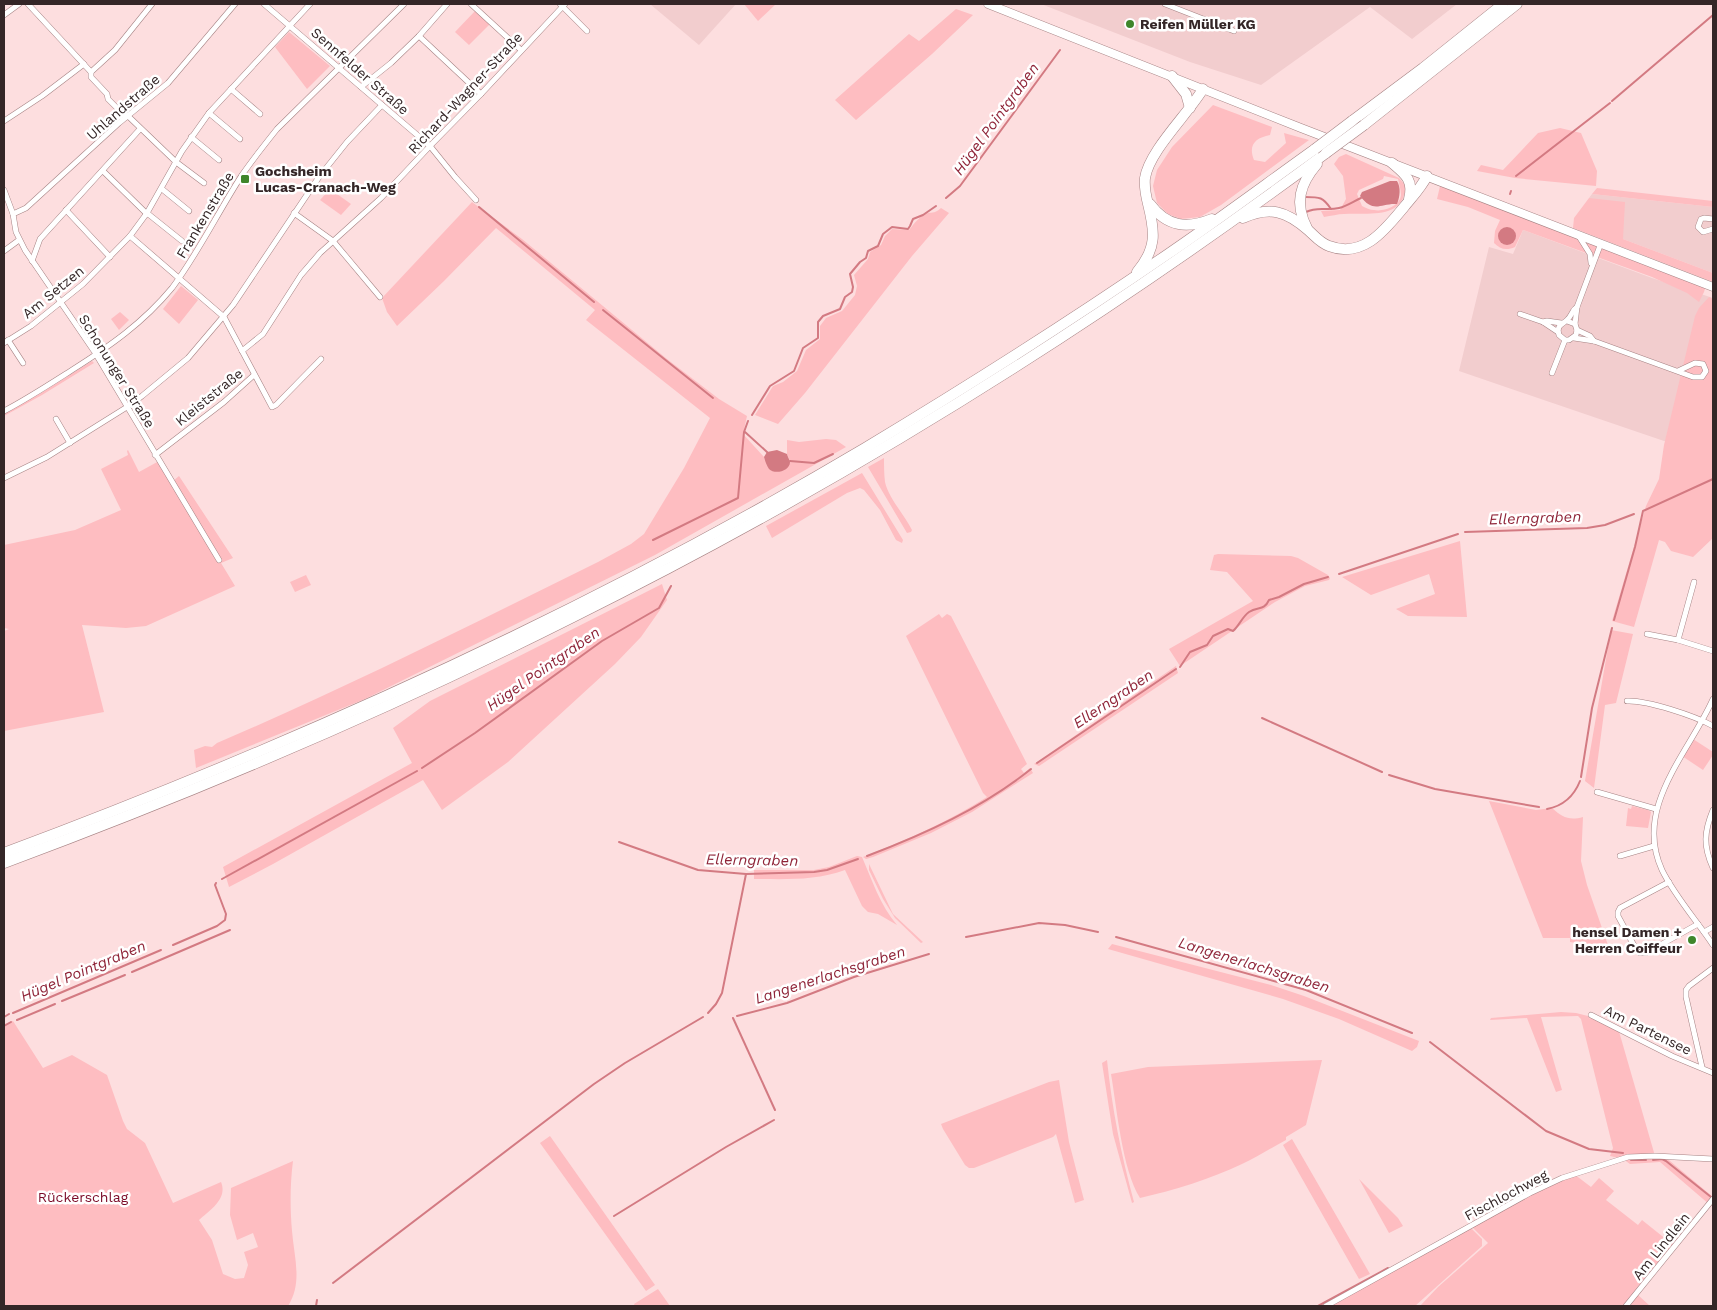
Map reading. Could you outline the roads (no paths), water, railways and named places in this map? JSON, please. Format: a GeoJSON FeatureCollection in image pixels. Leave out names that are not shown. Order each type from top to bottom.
{"type":"FeatureCollection","features":[{"type":"Feature","properties":{"kind":"highway"},"geometry":{"type":"LineString","coordinates":[[868,451],[957,391],[1128,282],[1315,149],[1503,4]]}},
{"type":"Feature","properties":{"kind":"highway"},"geometry":{"type":"LineString","coordinates":[[4,853],[184,788],[360,718],[545,632],[660,572],[868,451],[969,396],[1080,325],[1326,153],[1517,4]]}},
{"type":"Feature","properties":{"kind":"highway"},"geometry":{"type":"LineString","coordinates":[[1172,76],[1186,94],[1190,108]]}},
{"type":"Feature","properties":{"kind":"highway"},"geometry":{"type":"LineString","coordinates":[[1128,282],[1139,270],[1151,251],[1154,232],[1145,178],[1151,161],[1203,88]]}},
{"type":"Feature","properties":{"kind":"highway"},"geometry":{"type":"LineString","coordinates":[[1309,231],[1300,211],[1300,196],[1306,178],[1326,153]]}},
{"type":"Feature","properties":{"kind":"highway"},"geometry":{"type":"LineString","coordinates":[[1392,163],[1404,174],[1412,187],[1408,202]]}},
{"type":"Feature","properties":{"kind":"highway"},"geometry":{"type":"LineString","coordinates":[[1221,228],[1257,212],[1269,211],[1286,214],[1319,241],[1330,247],[1340,249],[1358,248],[1376,238],[1408,202],[1427,176]]}},
{"type":"Feature","properties":{"kind":"highway"},"geometry":{"type":"LineString","coordinates":[[1147,199],[1160,217],[1180,225],[1197,224],[1224,214]]}},
{"type":"Feature","properties":{"kind":"highway"},"geometry":{"type":"LineString","coordinates":[[4,863],[184,788]]}},
{"type":"Feature","properties":{"kind":"main road"},"geometry":{"type":"LineString","coordinates":[[988,4],[1713,287]]}},
{"type":"Feature","properties":{"kind":"street"},"geometry":{"type":"LineString","coordinates":[[4,15],[19,4]]}},
{"type":"Feature","properties":{"kind":"street"},"geometry":{"type":"LineString","coordinates":[[28,4],[91,72],[91,77],[107,94],[108,99],[176,162],[204,183]]}},
{"type":"Feature","properties":{"kind":"street"},"geometry":{"type":"LineString","coordinates":[[91,72],[115,50],[152,4]]}},
{"type":"Feature","properties":{"kind":"street","name":"Uhlandstraße"},"geometry":{"type":"LineString","coordinates":[[12,214],[20,212],[30,205],[127,117],[154,96],[175,76],[235,4]]}},
{"type":"Feature","properties":{"kind":"street","name":"Sennfelder Straße"},"geometry":{"type":"LineString","coordinates":[[264,4],[430,146],[476,200]]}},
{"type":"Feature","properties":{"kind":"street","name":"Am Setzen"},"geometry":{"type":"LineString","coordinates":[[23,363],[6,342],[31,326],[88,279],[130,236],[147,214],[191,137],[209,113],[310,4]]}},
{"type":"Feature","properties":{"kind":"street","name":"Frankenstraße"},"geometry":{"type":"LineString","coordinates":[[4,411],[96,355],[152,311],[179,277],[204,240],[243,173],[259,151],[277,130],[404,4]]}},
{"type":"Feature","properties":{"kind":"street"},"geometry":{"type":"LineString","coordinates":[[361,87],[420,36],[447,4]]}},
{"type":"Feature","properties":{"kind":"street"},"geometry":{"type":"LineString","coordinates":[[471,4],[521,50]]}},
{"type":"Feature","properties":{"kind":"street"},"geometry":{"type":"LineString","coordinates":[[1165,4],[1234,30]]}},
{"type":"Feature","properties":{"kind":"street"},"geometry":{"type":"LineString","coordinates":[[562,5],[587,31]]}},
{"type":"Feature","properties":{"kind":"street","name":"Richard-Wagner-Straße"},"geometry":{"type":"LineString","coordinates":[[242,351],[263,334],[301,275],[320,253],[378,202],[481,94],[562,5]]}},
{"type":"Feature","properties":{"kind":"street"},"geometry":{"type":"LineString","coordinates":[[420,36],[481,94]]}},
{"type":"Feature","properties":{"kind":"street"},"geometry":{"type":"LineString","coordinates":[[4,121],[35,101],[84,64]]}},
{"type":"Feature","properties":{"kind":"street"},"geometry":{"type":"LineString","coordinates":[[231,89],[260,114]]}},
{"type":"Feature","properties":{"kind":"street"},"geometry":{"type":"LineString","coordinates":[[4,478],[27,468],[70,443],[126,407],[188,358],[224,317],[329,164],[382,105]]}},
{"type":"Feature","properties":{"kind":"street"},"geometry":{"type":"LineString","coordinates":[[209,113],[240,139]]}},
{"type":"Feature","properties":{"kind":"street"},"geometry":{"type":"LineString","coordinates":[[32,261],[40,239],[140,129]]}},
{"type":"Feature","properties":{"kind":"street"},"geometry":{"type":"LineString","coordinates":[[191,137],[219,160]]}},
{"type":"Feature","properties":{"kind":"street"},"geometry":{"type":"LineString","coordinates":[[102,171],[147,214],[182,241]]}},
{"type":"Feature","properties":{"kind":"street"},"geometry":{"type":"LineString","coordinates":[[162,189],[189,211]]}},
{"type":"Feature","properties":{"kind":"street","name":"Schonunger Straße"},"geometry":{"type":"LineString","coordinates":[[4,190],[19,240],[96,355],[220,560]]}},
{"type":"Feature","properties":{"kind":"street"},"geometry":{"type":"LineString","coordinates":[[66,210],[110,257]]}},
{"type":"Feature","properties":{"kind":"street"},"geometry":{"type":"LineString","coordinates":[[294,213],[334,241],[380,297]]}},
{"type":"Feature","properties":{"kind":"street"},"geometry":{"type":"LineString","coordinates":[[1713,219],[1700,219],[1698,227],[1703,232],[1713,229]]}},
{"type":"Feature","properties":{"kind":"street"},"geometry":{"type":"LineString","coordinates":[[1578,234],[1590,254],[1591,265]]}},
{"type":"Feature","properties":{"kind":"street"},"geometry":{"type":"LineString","coordinates":[[130,236],[224,317],[270,406],[273,407],[321,359]]}},
{"type":"Feature","properties":{"kind":"street"},"geometry":{"type":"LineString","coordinates":[[4,251],[19,240]]}},
{"type":"Feature","properties":{"kind":"street"},"geometry":{"type":"LineString","coordinates":[[1574,338],[1577,330],[1575,324],[1577,306],[1591,265],[1601,243]]}},
{"type":"Feature","properties":{"kind":"street"},"geometry":{"type":"LineString","coordinates":[[1567,321],[1577,306]]}},
{"type":"Feature","properties":{"kind":"street"},"geometry":{"type":"LineString","coordinates":[[1520,314],[1543,322],[1558,332],[1565,340]]}},
{"type":"Feature","properties":{"kind":"street"},"geometry":{"type":"LineString","coordinates":[[1543,322],[1561,323],[1567,321],[1575,324]]}},
{"type":"Feature","properties":{"kind":"street"},"geometry":{"type":"LineString","coordinates":[[1558,332],[1558,327],[1561,323]]}},
{"type":"Feature","properties":{"kind":"street"},"geometry":{"type":"LineString","coordinates":[[1577,330],[1594,340]]}},
{"type":"Feature","properties":{"kind":"street"},"geometry":{"type":"LineString","coordinates":[[1565,340],[1574,338],[1594,340],[1678,371],[1699,378],[1706,371],[1703,364],[1699,363],[1678,371]]}},
{"type":"Feature","properties":{"kind":"street"},"geometry":{"type":"LineString","coordinates":[[1552,373],[1565,340]]}},
{"type":"Feature","properties":{"kind":"street","name":"Kleiststraße"},"geometry":{"type":"LineString","coordinates":[[155,454],[224,402],[254,375]]}},
{"type":"Feature","properties":{"kind":"street"},"geometry":{"type":"LineString","coordinates":[[56,419],[70,443]]}},
{"type":"Feature","properties":{"kind":"street"},"geometry":{"type":"LineString","coordinates":[[1678,640],[1694,582]]}},
{"type":"Feature","properties":{"kind":"street"},"geometry":{"type":"LineString","coordinates":[[1647,634],[1678,640],[1713,651]]}},
{"type":"Feature","properties":{"kind":"street"},"geometry":{"type":"LineString","coordinates":[[1713,699],[1703,721],[1672,773],[1656,809],[1653,833],[1654,846],[1662,871],[1713,945]]}},
{"type":"Feature","properties":{"kind":"street"},"geometry":{"type":"LineString","coordinates":[[1627,701],[1635,700],[1703,721],[1713,726]]}},
{"type":"Feature","properties":{"kind":"street"},"geometry":{"type":"LineString","coordinates":[[1597,792],[1656,809]]}},
{"type":"Feature","properties":{"kind":"street"},"geometry":{"type":"LineString","coordinates":[[1713,810],[1707,826],[1706,837],[1706,850],[1713,868]]}},
{"type":"Feature","properties":{"kind":"street"},"geometry":{"type":"LineString","coordinates":[[1620,856],[1654,846]]}},
{"type":"Feature","properties":{"kind":"street"},"geometry":{"type":"LineString","coordinates":[[1669,882],[1620,908],[1618,912],[1618,916],[1636,951],[1646,953],[1698,924]]}},
{"type":"Feature","properties":{"kind":"street"},"geometry":{"type":"LineString","coordinates":[[1704,932],[1713,927]]}},
{"type":"Feature","properties":{"kind":"street","name":"Am Partensee"},"geometry":{"type":"LineString","coordinates":[[1702,1067],[1686,990],[1713,968]]}},
{"type":"Feature","properties":{"kind":"street","name":"Am Partensee"},"geometry":{"type":"LineString","coordinates":[[1591,1015],[1672,1056],[1702,1067]]}},
{"type":"Feature","properties":{"kind":"street"},"geometry":{"type":"LineString","coordinates":[[1702,1067],[1713,1073]]}},
{"type":"Feature","properties":{"kind":"street","name":"Fischlochweg"},"geometry":{"type":"LineString","coordinates":[[1326,1306],[1530,1193],[1562,1178],[1628,1157],[1655,1156],[1713,1159]]}},
{"type":"Feature","properties":{"kind":"street","name":"Am Lindlein"},"geometry":{"type":"LineString","coordinates":[[1626,1306],[1713,1200]]}},
{"type":"Feature","properties":{"kind":"waterway"},"geometry":{"type":"LineString","coordinates":[[1612,101],[1713,15]]}},
{"type":"Feature","properties":{"kind":"waterway","name":"Hügel Pointgraben"},"geometry":{"type":"LineString","coordinates":[[946,198],[960,186],[1060,50]]}},
{"type":"Feature","properties":{"kind":"waterway"},"geometry":{"type":"LineString","coordinates":[[1516,176],[1610,103]]}},
{"type":"Feature","properties":{"kind":"waterway"},"geometry":{"type":"LineString","coordinates":[[1305,197],[1321,198],[1331,209]]}},
{"type":"Feature","properties":{"kind":"waterway"},"geometry":{"type":"LineString","coordinates":[[1306,212],[1314,209],[1339,208],[1361,198]]}},
{"type":"Feature","properties":{"kind":"waterway","name":"Hügel Pointgraben"},"geometry":{"type":"LineString","coordinates":[[752,415],[770,386],[794,371],[803,348],[818,338],[818,322],[823,316],[840,309],[845,297],[852,292],[853,287],[850,274],[866,258],[868,251],[878,246],[883,234],[892,227],[908,229],[913,219],[936,206]]}},
{"type":"Feature","properties":{"kind":"waterway"},"geometry":{"type":"LineString","coordinates":[[479,207],[594,302]]}},
{"type":"Feature","properties":{"kind":"waterway"},"geometry":{"type":"LineString","coordinates":[[603,310],[713,398]]}},
{"type":"Feature","properties":{"kind":"waterway","name":"Hügel Pointgraben"},"geometry":{"type":"LineString","coordinates":[[653,540],[738,498],[744,432],[748,421]]}},
{"type":"Feature","properties":{"kind":"waterway"},"geometry":{"type":"LineString","coordinates":[[745,432],[767,452]]}},
{"type":"Feature","properties":{"kind":"waterway"},"geometry":{"type":"LineString","coordinates":[[790,461],[814,463],[833,454]]}},
{"type":"Feature","properties":{"kind":"waterway"},"geometry":{"type":"LineString","coordinates":[[1614,620],[1635,547],[1643,511],[1713,479]]}},
{"type":"Feature","properties":{"kind":"waterway","name":"Ellerngraben"},"geometry":{"type":"LineString","coordinates":[[1465,532],[1587,528],[1605,525],[1634,514]]}},
{"type":"Feature","properties":{"kind":"waterway","name":"Ellerngraben"},"geometry":{"type":"LineString","coordinates":[[1339,574],[1458,534]]}},
{"type":"Feature","properties":{"kind":"waterway","name":"Ellerngraben"},"geometry":{"type":"LineString","coordinates":[[1180,667],[1190,652],[1207,645],[1213,636],[1228,629],[1233,631],[1249,612],[1265,606],[1269,600],[1304,584],[1328,577]]}},
{"type":"Feature","properties":{"kind":"waterway","name":"Hügel Pointgraben"},"geometry":{"type":"LineString","coordinates":[[422,768],[475,733],[602,641],[659,608],[671,586]]}},
{"type":"Feature","properties":{"kind":"waterway"},"geometry":{"type":"LineString","coordinates":[[1581,777],[1592,708],[1612,628]]}},
{"type":"Feature","properties":{"kind":"waterway","name":"Ellerngraben"},"geometry":{"type":"LineString","coordinates":[[1037,763],[1176,669]]}},
{"type":"Feature","properties":{"kind":"waterway"},"geometry":{"type":"LineString","coordinates":[[1262,718],[1382,772]]}},
{"type":"Feature","properties":{"kind":"waterway","name":"Ellerngraben"},"geometry":{"type":"LineString","coordinates":[[867,856],[910,839],[973,808],[1031,769]]}},
{"type":"Feature","properties":{"kind":"waterway","name":"Hügel Pointgraben"},"geometry":{"type":"LineString","coordinates":[[222,879],[417,771]]}},
{"type":"Feature","properties":{"kind":"waterway"},"geometry":{"type":"LineString","coordinates":[[1389,775],[1435,789],[1539,807]]}},
{"type":"Feature","properties":{"kind":"waterway"},"geometry":{"type":"LineString","coordinates":[[1547,809],[1567,800],[1575,791],[1580,781]]}},
{"type":"Feature","properties":{"kind":"waterway","name":"Ellerngraben"},"geometry":{"type":"LineString","coordinates":[[619,842],[698,870],[746,874],[814,872],[827,870],[858,859]]}},
{"type":"Feature","properties":{"kind":"waterway"},"geometry":{"type":"LineString","coordinates":[[708,1013],[722,993],[746,874]]}},
{"type":"Feature","properties":{"kind":"waterway","name":"Hügel Pointgraben"},"geometry":{"type":"LineString","coordinates":[[173,945],[217,926],[225,920],[226,914],[215,885],[216,883]]}},
{"type":"Feature","properties":{"kind":"waterway","name":"Langenerlachsgraben"},"geometry":{"type":"LineString","coordinates":[[966,937],[1039,923],[1065,925],[1098,932]]}},
{"type":"Feature","properties":{"kind":"waterway"},"geometry":{"type":"LineString","coordinates":[[132,972],[230,930]]}},
{"type":"Feature","properties":{"kind":"waterway","name":"Langenerlachsgraben"},"geometry":{"type":"LineString","coordinates":[[1116,937],[1306,990],[1412,1033]]}},
{"type":"Feature","properties":{"kind":"waterway","name":"Hügel Pointgraben"},"geometry":{"type":"LineString","coordinates":[[13,1013],[161,950]]}},
{"type":"Feature","properties":{"kind":"waterway","name":"Langenerlachsgraben"},"geometry":{"type":"LineString","coordinates":[[737,1016],[787,1003],[854,977],[929,954]]}},
{"type":"Feature","properties":{"kind":"waterway"},"geometry":{"type":"LineString","coordinates":[[62,1001],[125,975]]}},
{"type":"Feature","properties":{"kind":"waterway"},"geometry":{"type":"LineString","coordinates":[[17,1020],[55,1004]]}},
{"type":"Feature","properties":{"kind":"waterway","name":"Hügel Pointgraben"},"geometry":{"type":"LineString","coordinates":[[4,1017],[9,1014]]}},
{"type":"Feature","properties":{"kind":"waterway"},"geometry":{"type":"LineString","coordinates":[[333,1283],[594,1084],[625,1063],[703,1017]]}},
{"type":"Feature","properties":{"kind":"waterway","name":"Langenerlachsgraben"},"geometry":{"type":"LineString","coordinates":[[733,1018],[775,1110]]}},
{"type":"Feature","properties":{"kind":"waterway"},"geometry":{"type":"LineString","coordinates":[[4,1026],[11,1022]]}},
{"type":"Feature","properties":{"kind":"waterway","name":"Langenerlachsgraben"},"geometry":{"type":"LineString","coordinates":[[1430,1042],[1546,1131],[1589,1149],[1623,1153]]}},
{"type":"Feature","properties":{"kind":"waterway","name":"Langenerlachsgraben"},"geometry":{"type":"LineString","coordinates":[[614,1216],[726,1147],[774,1120]]}},
{"type":"Feature","properties":{"kind":"waterway","name":"Langenerlachsgraben"},"geometry":{"type":"LineString","coordinates":[[1653,1160],[1662,1159],[1666,1161],[1711,1197]]}},
{"type":"Feature","properties":{"kind":"waterway","name":"Langenerlachsgraben"},"geometry":{"type":"LineString","coordinates":[[1631,1160],[1646,1160]]}},
{"type":"Feature","properties":{"kind":"waterway"},"geometry":{"type":"LineString","coordinates":[[1318,1306],[1388,1268]]}},
{"type":"Feature","properties":{"kind":"waterway"},"geometry":{"type":"LineString","coordinates":[[316,1306],[317,1300]]}},
{"type":"Feature","properties":{"kind":"place","name":"Reifen Müller KG"},"geometry":{"type":"Point","coordinates":[1130,24]}},
{"type":"Feature","properties":{"kind":"place","name":"Gochsheim Lucas-Cranach-Weg"},"geometry":{"type":"Point","coordinates":[245,179]}},
{"type":"Feature","properties":{"kind":"place","name":"hensel Damen + Herren Coiffeur"},"geometry":{"type":"Point","coordinates":[1692,940]}},
{"type":"Feature","properties":{"kind":"park label","name":"Rückerschlag"},"geometry":{"type":"Point","coordinates":[83,1197]}}]}
